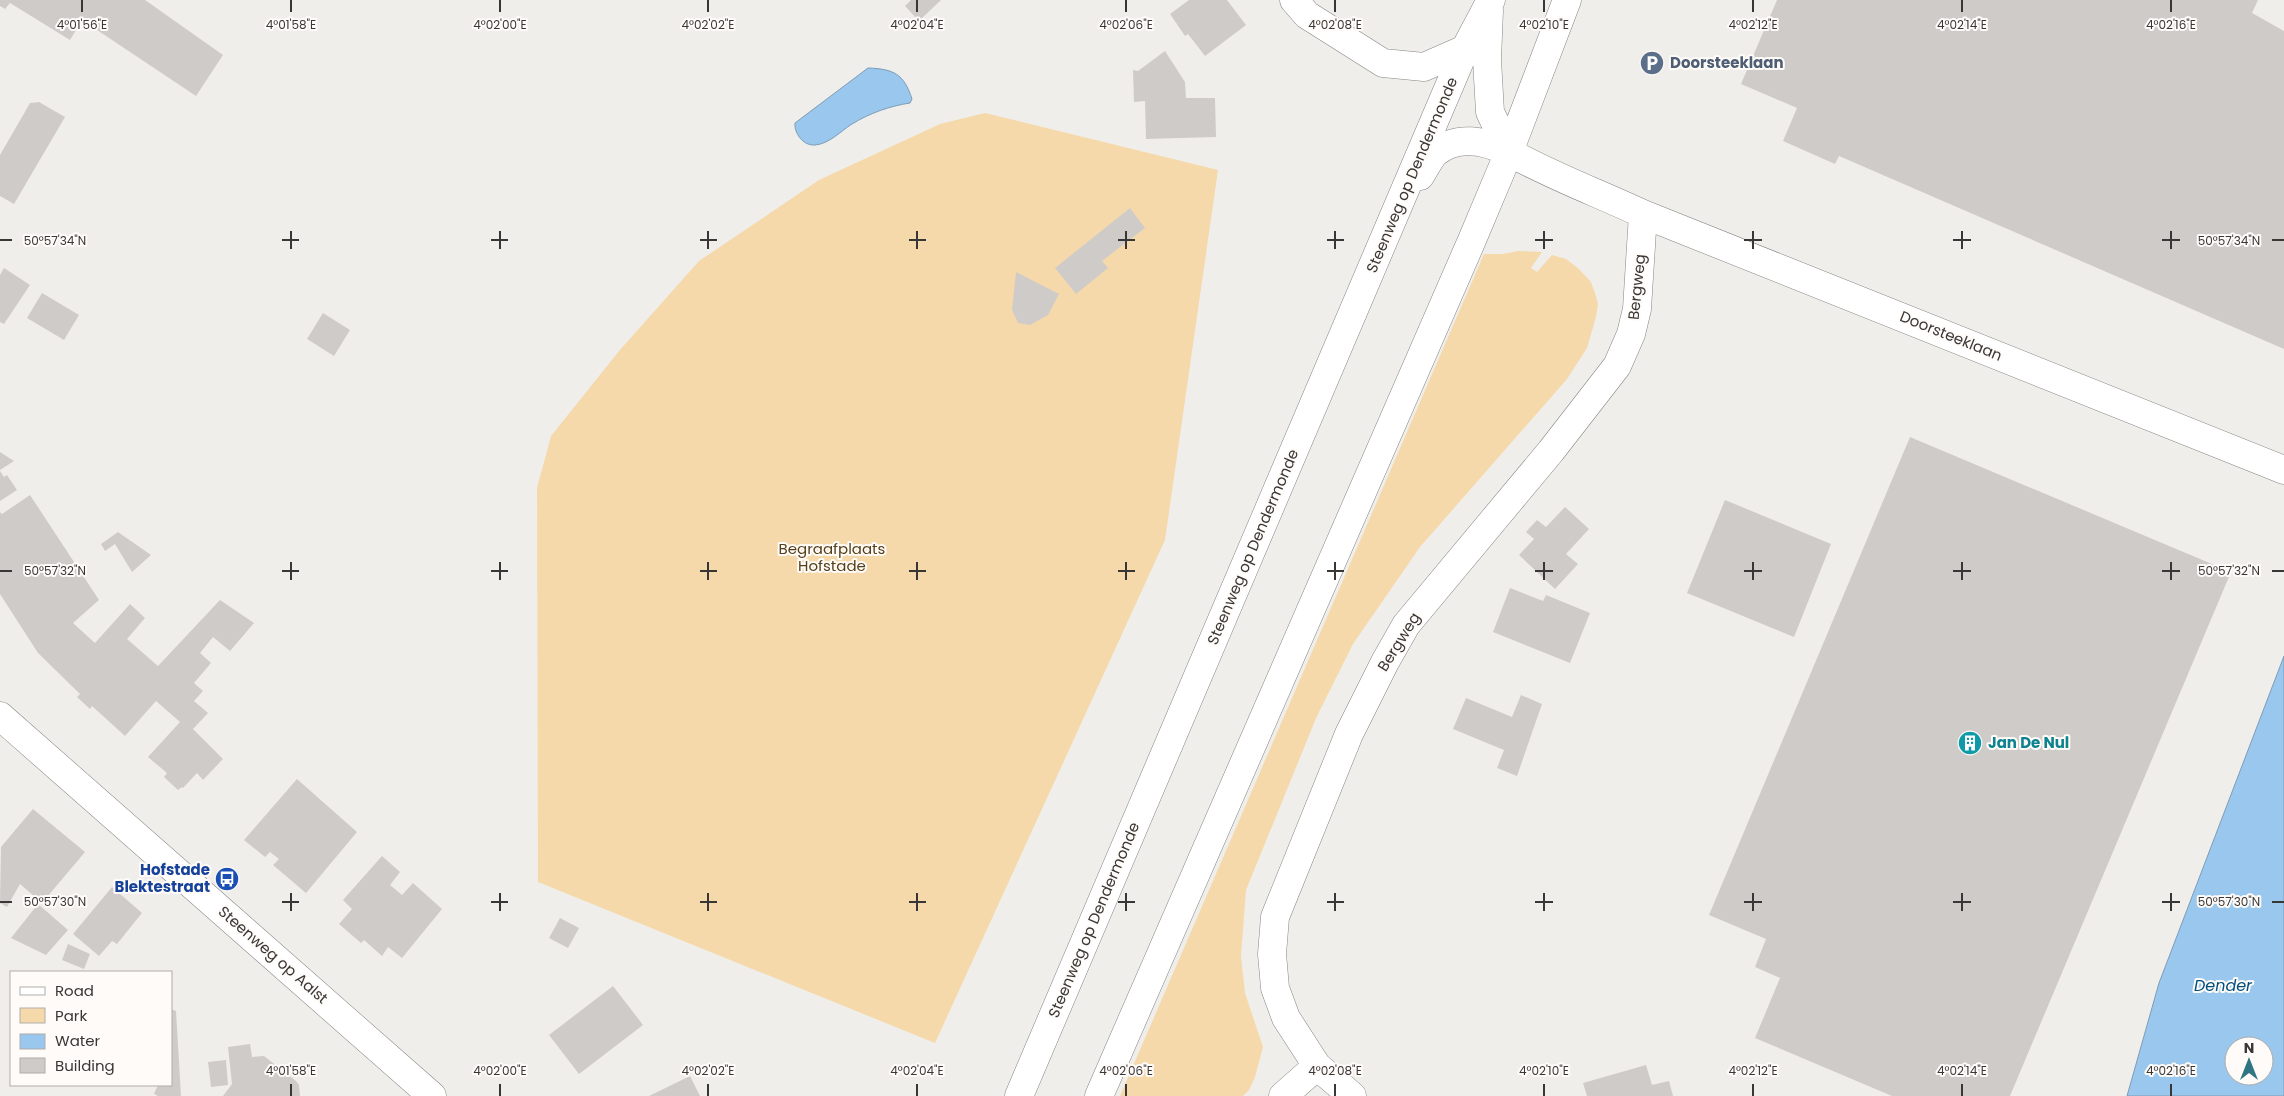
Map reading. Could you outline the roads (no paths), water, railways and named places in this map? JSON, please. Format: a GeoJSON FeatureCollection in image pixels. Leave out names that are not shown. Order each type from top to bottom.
{"type":"FeatureCollection","features":[{"type":"Feature","properties":{"kind":"main road"},"geometry":{"type":"LineString","coordinates":[[1099,1096],[1509,152],[1553,32],[1567,0]]}},
{"type":"Feature","properties":{"kind":"main road"},"geometry":{"type":"LineString","coordinates":[[1490,1],[1487,60],[1490,112],[1509,152]]}},
{"type":"Feature","properties":{"kind":"main road","name":"Steenweg op Dendermonde"},"geometry":{"type":"LineString","coordinates":[[1019,1096],[1465,49],[1490,1]]}},
{"type":"Feature","properties":{"kind":"main road"},"geometry":{"type":"LineString","coordinates":[[1301,8],[1383,63],[1424,67],[1465,49]]}},
{"type":"Feature","properties":{"kind":"main road","name":"Doorsteeklaan"},"geometry":{"type":"LineString","coordinates":[[1399,207],[1435,154],[1454,143],[1471,141],[1490,143],[1544,172],[1570,180],[1643,214],[2284,470]]}},
{"type":"Feature","properties":{"kind":"main road","name":"Bergweg"},"geometry":{"type":"LineString","coordinates":[[1352,1096],[1317,1066],[1286,1018],[1275,988],[1272,954],[1275,917],[1349,734],[1406,625],[1563,436],[1618,366],[1631,334],[1637,309],[1643,214]]}},
{"type":"Feature","properties":{"kind":"main road","name":"Steenweg op Aalst"},"geometry":{"type":"LineString","coordinates":[[0,716],[432,1096]]}},
{"type":"Feature","properties":{"kind":"main road"},"geometry":{"type":"LineString","coordinates":[[1283,1096],[1317,1066]]}},
{"type":"Feature","properties":{"kind":"water"},"geometry":{"type":"Polygon","coordinates":[[[868,68],[897,74],[909,91],[912,99],[910,103],[866,116],[830,140],[820,144],[811,145],[803,141],[796,131],[795,123],[868,68]]]}},
{"type":"Feature","properties":{"kind":"water","name":"Dender"},"geometry":{"type":"Polygon","coordinates":[[[2284,656],[2284,1096],[2127,1096],[2159,983],[2284,656]]]}},
{"type":"Feature","properties":{"kind":"place","name":"Doorsteeklaan"},"geometry":{"type":"Point","coordinates":[1652,63]}},
{"type":"Feature","properties":{"kind":"place","name":"Jan De Nul"},"geometry":{"type":"Point","coordinates":[1970,743]}},
{"type":"Feature","properties":{"kind":"place","name":"Hofstade Blektestraat"},"geometry":{"type":"Point","coordinates":[227,879]}},
{"type":"Feature","properties":{"kind":"park label","name":"Begraafplaats Hofstade"},"geometry":{"type":"Point","coordinates":[832,558]}}]}
